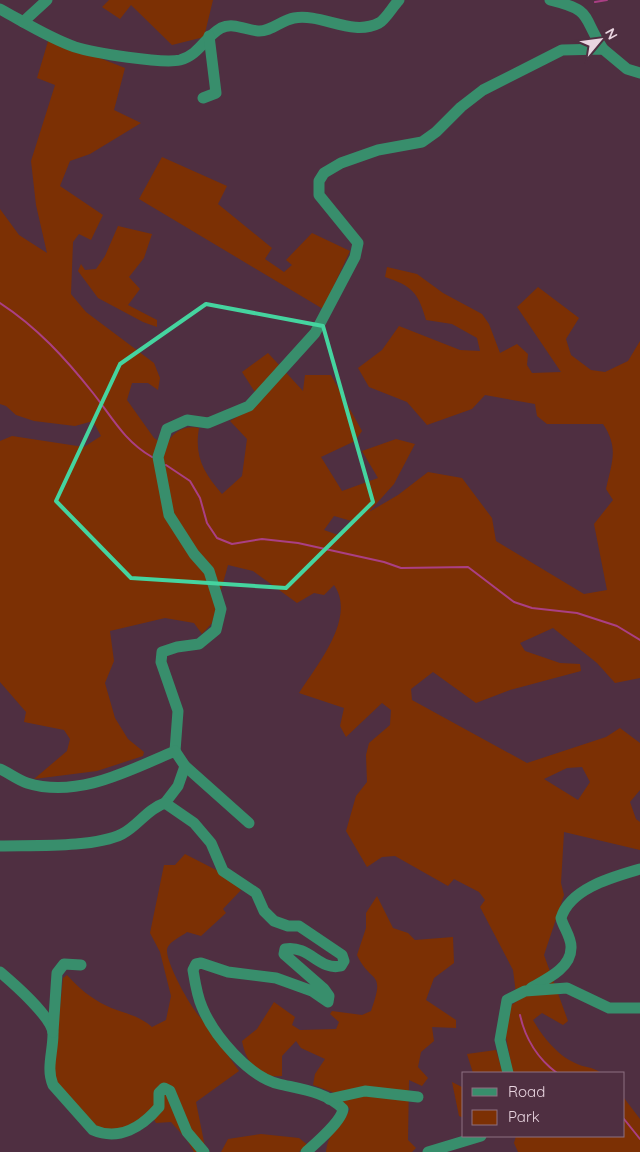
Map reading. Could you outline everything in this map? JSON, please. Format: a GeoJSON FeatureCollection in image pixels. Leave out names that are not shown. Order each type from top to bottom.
{"type":"FeatureCollection","features":[{"type":"Feature","properties":{"kind":"street"},"geometry":{"type":"LineString","coordinates":[[23,22],[47,0]]}},
{"type":"Feature","properties":{"kind":"street"},"geometry":{"type":"LineString","coordinates":[[0,10],[75,47],[156,61],[178,60],[189,57],[205,44],[209,36],[223,27],[233,26],[265,30],[284,21],[301,18],[356,27],[380,22],[400,0]]}},
{"type":"Feature","properties":{"kind":"street"},"geometry":{"type":"LineString","coordinates":[[550,0],[576,6],[584,13],[603,49],[628,69],[640,73]]}},
{"type":"Feature","properties":{"kind":"street"},"geometry":{"type":"LineString","coordinates":[[203,98],[216,93],[209,36]]}},
{"type":"Feature","properties":{"kind":"street"},"geometry":{"type":"LineString","coordinates":[[249,823],[185,766],[175,751],[178,712],[161,662],[162,652],[177,647],[199,644],[216,630],[222,609],[209,571],[194,554],[169,515],[158,457],[167,429],[188,420],[208,423],[249,406],[315,333],[355,257],[358,243],[319,195],[319,181],[324,173],[341,163],[378,150],[400,148],[422,142],[483,90],[562,50],[603,49]]}},
{"type":"Feature","properties":{"kind":"street"},"geometry":{"type":"LineString","coordinates":[[0,769],[27,783],[63,788],[109,779],[175,751]]}},
{"type":"Feature","properties":{"kind":"street"},"geometry":{"type":"LineString","coordinates":[[0,846],[39,847],[108,839],[123,834],[142,816],[165,803],[178,786],[185,766]]}},
{"type":"Feature","properties":{"kind":"street"},"geometry":{"type":"LineString","coordinates":[[165,803],[194,823],[211,843],[223,870],[256,893],[264,911],[274,921],[288,926],[299,926],[342,955],[344,961],[341,966],[330,966],[296,947],[285,949],[284,954],[324,989],[329,996],[328,1002],[312,991],[276,978],[228,972],[200,962],[196,964],[193,970],[202,1007],[211,1024],[252,1072],[273,1082],[296,1087],[329,1099],[337,1103],[343,1112],[319,1142],[306,1152]]}},
{"type":"Feature","properties":{"kind":"street"},"geometry":{"type":"LineString","coordinates":[[508,1072],[500,1040],[507,1000],[557,972],[566,963],[572,947],[560,918],[566,906],[580,894],[616,876],[640,869]]}},
{"type":"Feature","properties":{"kind":"street"},"geometry":{"type":"LineString","coordinates":[[81,965],[64,964],[57,974],[49,1076],[53,1085],[93,1130],[109,1134],[135,1129],[148,1121],[159,1107],[159,1093],[164,1088],[170,1091],[188,1132],[204,1152]]}},
{"type":"Feature","properties":{"kind":"street"},"geometry":{"type":"LineString","coordinates":[[0,972],[33,1002],[53,1032]]}},
{"type":"Feature","properties":{"kind":"street"},"geometry":{"type":"LineString","coordinates":[[525,991],[567,988],[609,1008],[640,1008]]}},
{"type":"Feature","properties":{"kind":"street"},"geometry":{"type":"LineString","coordinates":[[329,1099],[364,1092],[418,1097]]}},
{"type":"Feature","properties":{"kind":"street"},"geometry":{"type":"LineString","coordinates":[[428,1152],[478,1137]]}},
{"type":"Feature","properties":{"kind":"highlighted area"},"geometry":{"type":"Polygon","coordinates":[[[206,304],[323,326],[373,502],[286,588],[131,578],[56,501],[120,364],[206,304]]]}},
{"type":"Feature","properties":{"kind":"green space"},"geometry":{"type":"Polygon","coordinates":[[[109,0],[213,0],[204,37],[172,45],[131,5],[120,19],[102,7],[109,0]]]}},
{"type":"Feature","properties":{"kind":"green space"},"geometry":{"type":"Polygon","coordinates":[[[49,38],[125,68],[114,110],[141,123],[90,154],[70,161],[60,186],[103,215],[91,240],[79,234],[73,242],[71,294],[86,312],[154,363],[160,378],[158,390],[148,383],[132,383],[127,400],[154,438],[166,446],[175,433],[188,428],[199,428],[199,456],[205,472],[222,494],[242,476],[247,439],[230,421],[254,407],[260,400],[242,372],[268,353],[303,391],[305,375],[331,375],[362,431],[355,441],[321,457],[342,491],[378,478],[362,451],[396,439],[415,444],[394,484],[369,512],[398,495],[428,472],[462,478],[492,518],[496,541],[584,594],[607,590],[594,524],[613,500],[606,489],[612,463],[613,448],[603,424],[547,424],[537,416],[535,404],[485,395],[472,409],[427,425],[407,402],[369,387],[358,368],[382,350],[399,326],[460,350],[480,351],[477,338],[452,324],[426,320],[417,296],[413,291],[385,277],[387,267],[417,274],[443,293],[482,314],[489,324],[500,353],[517,344],[528,354],[527,365],[532,373],[561,372],[517,307],[538,287],[579,318],[566,339],[571,355],[591,370],[605,372],[628,361],[640,341],[640,678],[615,683],[597,663],[553,628],[520,643],[525,651],[560,663],[580,664],[581,671],[510,690],[476,703],[433,672],[411,689],[412,700],[527,763],[606,737],[620,728],[640,743],[640,790],[630,802],[636,819],[640,822],[640,850],[564,832],[561,883],[564,895],[544,955],[568,1021],[563,1025],[542,1013],[533,1020],[545,1039],[568,1060],[599,1072],[513,1072],[505,1032],[509,1007],[517,1001],[513,970],[480,907],[485,900],[479,892],[454,879],[448,886],[395,856],[382,857],[367,867],[346,831],[356,796],[367,782],[366,755],[369,743],[390,725],[391,710],[382,703],[346,737],[340,726],[344,708],[299,693],[324,656],[338,627],[341,612],[340,598],[334,585],[324,595],[314,593],[297,603],[253,571],[228,565],[212,623],[202,634],[194,623],[165,618],[110,631],[114,661],[105,683],[115,718],[128,739],[144,752],[143,756],[97,771],[34,779],[67,751],[70,739],[64,730],[24,722],[26,712],[0,682],[0,441],[12,436],[84,447],[101,436],[93,421],[75,426],[34,421],[16,415],[6,406],[0,404],[0,209],[19,235],[47,253],[36,205],[31,161],[55,85],[37,78],[49,38]],[[334,516],[324,530],[341,536],[355,522],[334,516]],[[582,767],[567,768],[544,779],[578,800],[590,782],[582,767]]]}},
{"type":"Feature","properties":{"kind":"green space"},"geometry":{"type":"Polygon","coordinates":[[[162,157],[227,186],[218,204],[272,248],[265,259],[284,272],[292,265],[286,260],[312,233],[350,251],[323,309],[139,199],[162,157]]]}},
{"type":"Feature","properties":{"kind":"green space"},"geometry":{"type":"Polygon","coordinates":[[[118,226],[152,234],[144,258],[129,277],[140,289],[128,305],[157,320],[157,327],[143,322],[98,298],[78,271],[81,264],[85,270],[96,269],[105,256],[118,226]]]}},
{"type":"Feature","properties":{"kind":"green space"},"geometry":{"type":"Polygon","coordinates":[[[185,854],[222,873],[241,890],[223,909],[226,913],[201,936],[187,932],[172,942],[167,951],[171,967],[187,999],[239,1071],[196,1102],[206,1152],[194,1152],[187,1140],[171,1122],[156,1123],[149,1111],[137,1125],[115,1131],[95,1127],[53,1077],[63,978],[67,975],[95,1000],[136,1017],[152,1027],[166,1020],[171,996],[160,952],[150,933],[164,865],[175,865],[185,854]]]}},
{"type":"Feature","properties":{"kind":"green space"},"geometry":{"type":"Polygon","coordinates":[[[377,896],[393,928],[408,933],[415,940],[453,937],[454,963],[434,978],[426,1000],[456,1020],[456,1028],[432,1027],[434,1041],[421,1052],[418,1067],[428,1078],[422,1086],[409,1080],[408,1140],[416,1148],[412,1152],[326,1152],[330,1138],[350,1109],[332,1092],[313,1085],[315,1074],[325,1059],[301,1048],[296,1041],[282,1056],[282,1076],[267,1075],[260,1072],[250,1063],[242,1041],[257,1029],[274,1002],[295,1017],[292,1025],[300,1030],[336,1029],[339,1022],[330,1014],[332,1011],[362,1015],[371,1011],[377,983],[357,955],[366,928],[366,913],[377,896]]]}},
{"type":"Feature","properties":{"kind":"green space"},"geometry":{"type":"Polygon","coordinates":[[[496,1050],[503,1072],[473,1072],[467,1054],[496,1050]]]}},
{"type":"Feature","properties":{"kind":"green space"},"geometry":{"type":"Polygon","coordinates":[[[452,1082],[462,1087],[462,1117],[459,1116],[452,1082]]]}},
{"type":"Feature","properties":{"kind":"green space"},"geometry":{"type":"Polygon","coordinates":[[[625,1099],[640,1119],[640,1152],[518,1152],[514,1143],[516,1137],[625,1137],[625,1099]]]}},
{"type":"Feature","properties":{"kind":"green space"},"geometry":{"type":"Polygon","coordinates":[[[261,1134],[299,1138],[308,1145],[299,1152],[221,1152],[228,1139],[261,1134]]]}},
{"type":"Feature","properties":{"kind":"waterway"},"geometry":{"type":"LineString","coordinates":[[595,2],[607,0]]}},
{"type":"Feature","properties":{"kind":"waterway"},"geometry":{"type":"LineString","coordinates":[[0,303],[14,312],[50,344],[83,380],[126,436],[142,451],[152,457]]}},
{"type":"Feature","properties":{"kind":"waterway"},"geometry":{"type":"LineString","coordinates":[[166,465],[190,481],[200,498],[207,523],[217,538],[232,544],[262,539],[298,543],[384,562],[401,568],[468,567],[514,602],[532,608],[577,613],[617,626],[640,640]]}},
{"type":"Feature","properties":{"kind":"waterway"},"geometry":{"type":"LineString","coordinates":[[520,1015],[525,1032],[538,1055],[556,1072]]}},
{"type":"Feature","properties":{"kind":"waterway"},"geometry":{"type":"LineString","coordinates":[[625,1120],[640,1139]]}}]}
